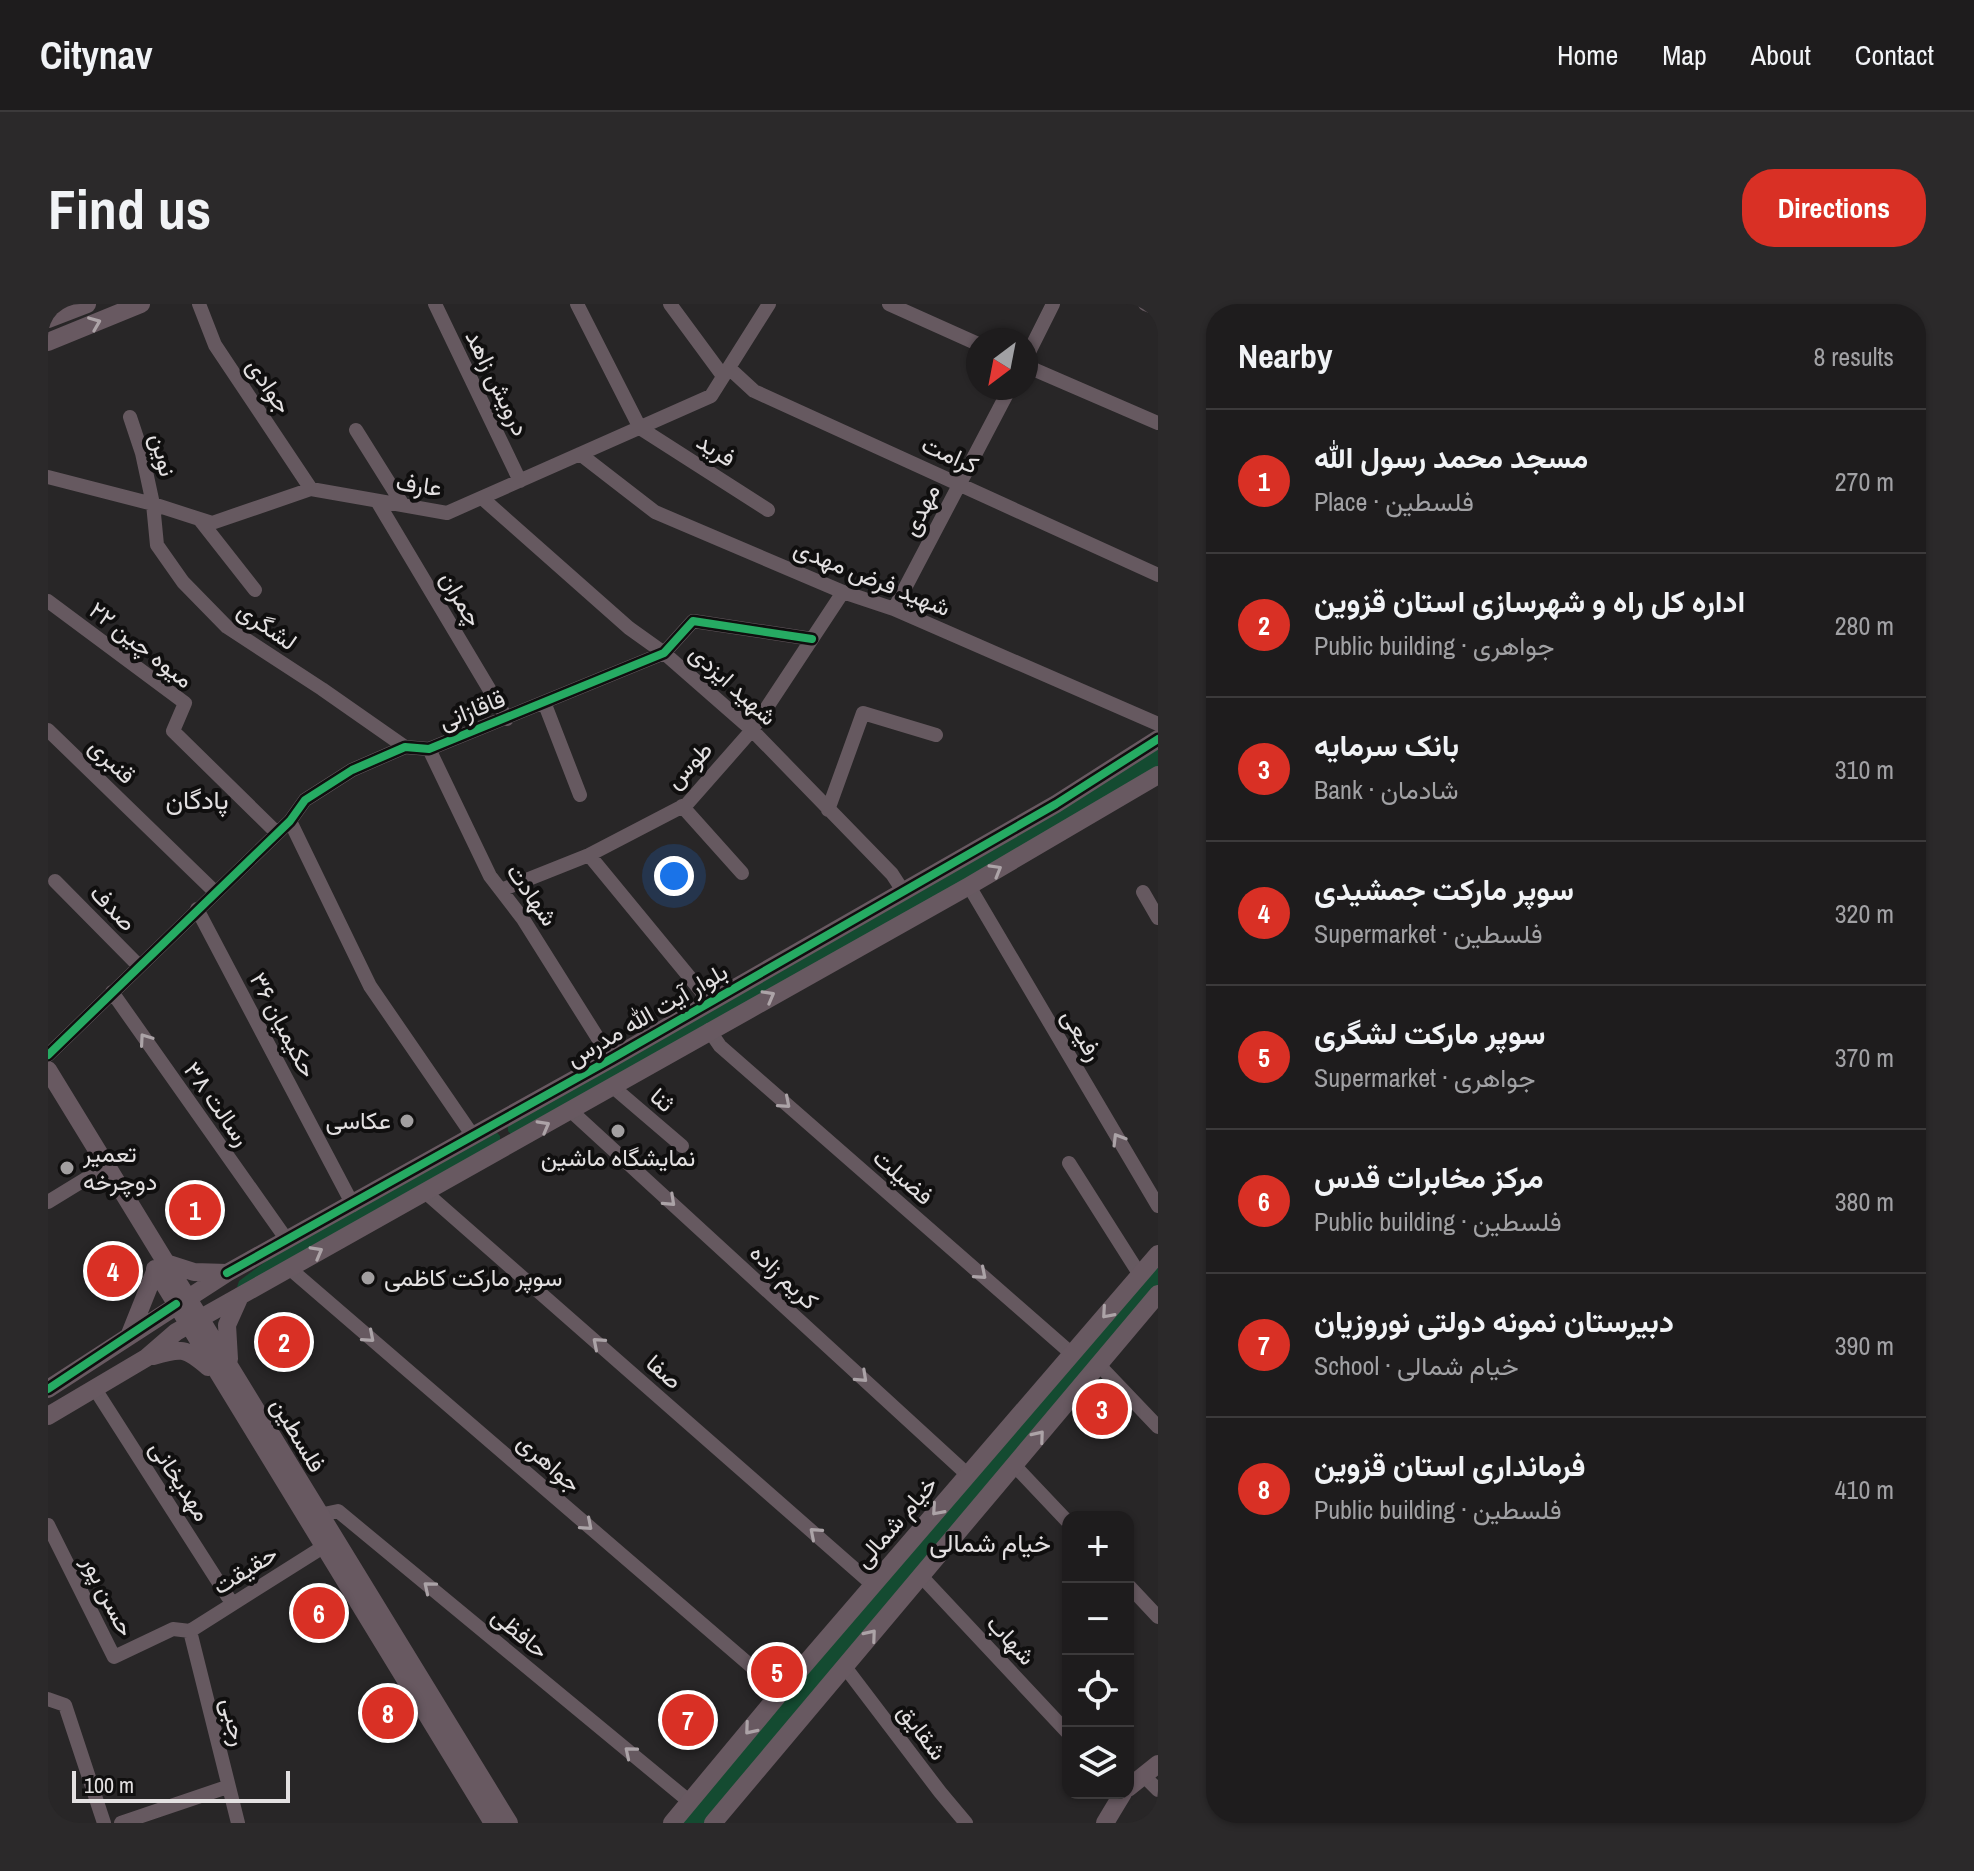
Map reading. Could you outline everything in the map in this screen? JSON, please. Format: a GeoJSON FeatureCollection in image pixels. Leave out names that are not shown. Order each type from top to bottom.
{"type":"FeatureCollection","features":[{"type":"Feature","properties":{"kind":"main road"},"geometry":{"type":"LineString","coordinates":[[48,319],[87,304]]}},
{"type":"Feature","properties":{"kind":"main road"},"geometry":{"type":"LineString","coordinates":[[48,342],[141,304]]}},
{"type":"Feature","properties":{"kind":"main road","name":"بلوار آیت الله مدرس"},"geometry":{"type":"LineString","coordinates":[[1085,787],[1158,726]]}},
{"type":"Feature","properties":{"kind":"main road","name":"بلوار آیت الله مدرس"},"geometry":{"type":"LineString","coordinates":[[52,1414],[146,1358],[227,1273],[611,1059],[1085,787],[1158,739]]}},
{"type":"Feature","properties":{"kind":"main road","name":"بلوار آیت الله مدرس"},"geometry":{"type":"LineString","coordinates":[[48,1389],[129,1335],[192,1310],[240,1296],[969,886],[1158,775]]}},
{"type":"Feature","properties":{"kind":"main road"},"geometry":{"type":"LineString","coordinates":[[874,908],[869,919],[873,926],[895,926]]}},
{"type":"Feature","properties":{"kind":"main road","name":"فلسطین"},"geometry":{"type":"LineString","coordinates":[[48,1070],[161,1266]]}},
{"type":"Feature","properties":{"kind":"main road","name":"فلسطین"},"geometry":{"type":"LineString","coordinates":[[48,1088],[97,1172],[192,1310],[323,1547],[493,1823]]}},
{"type":"Feature","properties":{"kind":"main road"},"geometry":{"type":"LineString","coordinates":[[499,1122],[508,1131],[509,1145]]}},
{"type":"Feature","properties":{"kind":"main road"},"geometry":{"type":"LineString","coordinates":[[52,1414],[112,1357],[192,1310],[312,1227]]}},
{"type":"Feature","properties":{"kind":"main road","name":"خیام شمالی"},"geometry":{"type":"LineString","coordinates":[[672,1823],[1158,1254]]}},
{"type":"Feature","properties":{"kind":"main road"},"geometry":{"type":"LineString","coordinates":[[129,1335],[161,1266],[194,1272],[227,1273]]}},
{"type":"Feature","properties":{"kind":"main road"},"geometry":{"type":"LineString","coordinates":[[713,1823],[1158,1294]]}},
{"type":"Feature","properties":{"kind":"main road"},"geometry":{"type":"LineString","coordinates":[[226,1374],[227,1325],[240,1296]]}},
{"type":"Feature","properties":{"kind":"main road"},"geometry":{"type":"LineString","coordinates":[[146,1358],[176,1350],[190,1351],[226,1374]]}},
{"type":"Feature","properties":{"kind":"main road","name":"فلسطین"},"geometry":{"type":"LineString","coordinates":[[226,1374],[319,1515],[509,1823]]}},
{"type":"Feature","properties":{"kind":"main road"},"geometry":{"type":"LineString","coordinates":[[1134,1783],[1151,1770]]}},
{"type":"Feature","properties":{"kind":"main road"},"geometry":{"type":"LineString","coordinates":[[1105,1823],[1119,1799]]}},
{"type":"Feature","properties":{"kind":"street","name":"جوادی"},"geometry":{"type":"LineString","coordinates":[[199,304],[212,340],[311,489]]}},
{"type":"Feature","properties":{"kind":"street","name":"درویش زاهد"},"geometry":{"type":"LineString","coordinates":[[435,304],[520,481]]}},
{"type":"Feature","properties":{"kind":"street"},"geometry":{"type":"LineString","coordinates":[[577,304],[640,428]]}},
{"type":"Feature","properties":{"kind":"street","name":"کرامت"},"geometry":{"type":"LineString","coordinates":[[670,304],[726,372],[754,391],[1158,575]]}},
{"type":"Feature","properties":{"kind":"street","name":"عارف"},"geometry":{"type":"LineString","coordinates":[[48,477],[212,523],[311,489],[447,513],[711,396],[769,304]]}},
{"type":"Feature","properties":{"kind":"street"},"geometry":{"type":"LineString","coordinates":[[889,304],[966,339]]}},
{"type":"Feature","properties":{"kind":"street"},"geometry":{"type":"LineString","coordinates":[[1038,333],[1052,304]]}},
{"type":"Feature","properties":{"kind":"street"},"geometry":{"type":"LineString","coordinates":[[1145,304],[1158,309]]}},
{"type":"Feature","properties":{"kind":"street"},"geometry":{"type":"LineString","coordinates":[[1038,371],[1158,423]]}},
{"type":"Feature","properties":{"kind":"street","name":"مهدی"},"geometry":{"type":"LineString","coordinates":[[894,609],[1004,400]]}},
{"type":"Feature","properties":{"kind":"street","name":"نوین"},"geometry":{"type":"LineString","coordinates":[[130,417],[142,453],[153,504]]}},
{"type":"Feature","properties":{"kind":"street","name":"فرید"},"geometry":{"type":"LineString","coordinates":[[640,428],[768,510]]}},
{"type":"Feature","properties":{"kind":"street"},"geometry":{"type":"LineString","coordinates":[[356,430],[403,505]]}},
{"type":"Feature","properties":{"kind":"street","name":"شهید فرض مهدی"},"geometry":{"type":"LineString","coordinates":[[580,454],[655,512],[843,592],[894,609],[1158,726]]}},
{"type":"Feature","properties":{"kind":"street","name":"شهید ایزدی"},"geometry":{"type":"LineString","coordinates":[[482,498],[629,628],[664,653],[752,730],[892,874],[903,891]]}},
{"type":"Feature","properties":{"kind":"street","name":"چمران"},"geometry":{"type":"LineString","coordinates":[[377,501],[507,719]]}},
{"type":"Feature","properties":{"kind":"street","name":"لشگری"},"geometry":{"type":"LineString","coordinates":[[153,504],[157,545],[183,582],[227,627],[405,747]]}},
{"type":"Feature","properties":{"kind":"street"},"geometry":{"type":"LineString","coordinates":[[200,520],[255,590]]}},
{"type":"Feature","properties":{"kind":"street","name":"طوس"},"geometry":{"type":"LineString","coordinates":[[501,890],[589,855],[687,804],[752,730],[843,592]]}},
{"type":"Feature","properties":{"kind":"street","name":"۲۲ میوه چین"},"geometry":{"type":"LineString","coordinates":[[48,601],[185,703],[173,731],[277,833]]}},
{"type":"Feature","properties":{"kind":"street","name":"قاقازانی"},"geometry":{"type":"LineString","coordinates":[[48,1055],[214,891],[290,821],[305,800],[352,770],[405,747],[429,749],[664,653],[693,621],[812,639]]}},
{"type":"Feature","properties":{"kind":"street"},"geometry":{"type":"LineString","coordinates":[[544,702],[580,795]]}},
{"type":"Feature","properties":{"kind":"street"},"geometry":{"type":"LineString","coordinates":[[828,810],[863,713],[936,735]]}},
{"type":"Feature","properties":{"kind":"street","name":"قنبری"},"geometry":{"type":"LineString","coordinates":[[48,730],[214,891]]}},
{"type":"Feature","properties":{"kind":"street","name":"شهادت"},"geometry":{"type":"LineString","coordinates":[[429,749],[490,876],[523,919],[611,1059]]}},
{"type":"Feature","properties":{"kind":"street"},"geometry":{"type":"LineString","coordinates":[[682,806],[742,873]]}},
{"type":"Feature","properties":{"kind":"street"},"geometry":{"type":"LineString","coordinates":[[290,821],[370,986],[473,1136]]}},
{"type":"Feature","properties":{"kind":"street"},"geometry":{"type":"LineString","coordinates":[[589,855],[710,1002]]}},
{"type":"Feature","properties":{"kind":"street","name":"صدف"},"geometry":{"type":"LineString","coordinates":[[55,881],[139,966]]}},
{"type":"Feature","properties":{"kind":"street","name":"رفیعی"},"geometry":{"type":"LineString","coordinates":[[969,886],[1158,1206]]}},
{"type":"Feature","properties":{"kind":"street"},"geometry":{"type":"LineString","coordinates":[[1143,892],[1158,918]]}},
{"type":"Feature","properties":{"kind":"street","name":"۳۶ حکیمیان"},"geometry":{"type":"LineString","coordinates":[[197,909],[353,1205]]}},
{"type":"Feature","properties":{"kind":"street","name":"۳۸ رسالت"},"geometry":{"type":"LineString","coordinates":[[112,992],[287,1240]]}},
{"type":"Feature","properties":{"kind":"street","name":"فضیلت"},"geometry":{"type":"LineString","coordinates":[[709,1030],[720,1046],[1072,1354]]}},
{"type":"Feature","properties":{"kind":"street","name":"ثنا"},"geometry":{"type":"LineString","coordinates":[[613,1087],[682,1146]]}},
{"type":"Feature","properties":{"kind":"street","name":"کریم زاده"},"geometry":{"type":"LineString","coordinates":[[571,1111],[968,1475]]}},
{"type":"Feature","properties":{"kind":"street"},"geometry":{"type":"LineString","coordinates":[[1069,1163],[1140,1275]]}},
{"type":"Feature","properties":{"kind":"street"},"geometry":{"type":"LineString","coordinates":[[48,1202],[97,1172]]}},
{"type":"Feature","properties":{"kind":"street","name":"صفا"},"geometry":{"type":"LineString","coordinates":[[425,1192],[873,1585]]}},
{"type":"Feature","properties":{"kind":"street","name":"جواهری"},"geometry":{"type":"LineString","coordinates":[[289,1268],[781,1692]]}},
{"type":"Feature","properties":{"kind":"street"},"geometry":{"type":"LineString","coordinates":[[1099,1365],[1158,1427]]}},
{"type":"Feature","properties":{"kind":"street","name":"مهدیخانی"},"geometry":{"type":"LineString","coordinates":[[95,1389],[228,1597]]}},
{"type":"Feature","properties":{"kind":"street"},"geometry":{"type":"LineString","coordinates":[[1014,1465],[1062,1516]]}},
{"type":"Feature","properties":{"kind":"street","name":"حافظی"},"geometry":{"type":"LineString","coordinates":[[319,1515],[338,1511],[690,1802]]}},
{"type":"Feature","properties":{"kind":"street","name":"حسن پور"},"geometry":{"type":"LineString","coordinates":[[48,1525],[114,1657],[173,1629],[190,1631]]}},
{"type":"Feature","properties":{"kind":"street","name":"حقیقت"},"geometry":{"type":"LineString","coordinates":[[190,1631],[323,1547]]}},
{"type":"Feature","properties":{"kind":"street","name":"شهاب"},"geometry":{"type":"LineString","coordinates":[[921,1576],[1062,1727]]}},
{"type":"Feature","properties":{"kind":"street"},"geometry":{"type":"LineString","coordinates":[[1134,1591],[1158,1617]]}},
{"type":"Feature","properties":{"kind":"street","name":"رجبی"},"geometry":{"type":"LineString","coordinates":[[190,1631],[238,1823]]}},
{"type":"Feature","properties":{"kind":"street","name":"شقایق"},"geometry":{"type":"LineString","coordinates":[[845,1667],[966,1823]]}},
{"type":"Feature","properties":{"kind":"street"},"geometry":{"type":"LineString","coordinates":[[48,1699],[65,1705],[104,1823]]}},
{"type":"Feature","properties":{"kind":"street"},"geometry":{"type":"LineString","coordinates":[[1151,1770],[1158,1790]]}},
{"type":"Feature","properties":{"kind":"street"},"geometry":{"type":"LineString","coordinates":[[121,1823],[227,1787]]}},
{"type":"Feature","properties":{"kind":"green space"},"geometry":{"type":"Polygon","coordinates":[[[1158,739],[1158,775],[517,1141],[508,1131],[507,1117],[1158,739]]]}},
{"type":"Feature","properties":{"kind":"green space"},"geometry":{"type":"Polygon","coordinates":[[[491,1126],[500,1136],[500,1150],[240,1289],[237,1287],[239,1281],[312,1227],[491,1126]]]}},
{"type":"Feature","properties":{"kind":"green space"},"geometry":{"type":"Polygon","coordinates":[[[1158,1254],[1158,1294],[713,1823],[672,1823],[1158,1254]]]}},
{"type":"Feature","properties":{"kind":"cycle path"},"geometry":{"type":"LineString","coordinates":[[48,1055],[290,821],[305,800],[352,770],[405,747],[429,749],[664,653],[693,621],[812,639]]}},
{"type":"Feature","properties":{"kind":"cycle path"},"geometry":{"type":"LineString","coordinates":[[227,1273],[611,1059],[1056,804],[1158,739]]}},
{"type":"Feature","properties":{"kind":"cycle path"},"geometry":{"type":"LineString","coordinates":[[48,1389],[176,1304]]}},
{"type":"Feature","properties":{"kind":"place","name":"عکاسی"},"geometry":{"type":"Point","coordinates":[407,1121]}},
{"type":"Feature","properties":{"kind":"place","name":"نمایشگاه ماشین"},"geometry":{"type":"Point","coordinates":[618,1131]}},
{"type":"Feature","properties":{"kind":"place","name":"تعمیر دوچرخه"},"geometry":{"type":"Point","coordinates":[67,1168]}},
{"type":"Feature","properties":{"kind":"place","name":"مسجد محمد رسول الله"},"geometry":{"type":"Point","coordinates":[195,1210]}},
{"type":"Feature","properties":{"kind":"place","name":"سوپر مارکت جمشیدی"},"geometry":{"type":"Point","coordinates":[113,1271]}},
{"type":"Feature","properties":{"kind":"place","name":"سوپر مارکت کاظمی"},"geometry":{"type":"Point","coordinates":[368,1278]}},
{"type":"Feature","properties":{"kind":"place","name":"اداره کل راه و شهرسازی استان قزوین"},"geometry":{"type":"Point","coordinates":[284,1342]}},
{"type":"Feature","properties":{"kind":"place","name":"بانک سرمایه"},"geometry":{"type":"Point","coordinates":[1102,1409]}},
{"type":"Feature","properties":{"kind":"place","name":"مرکز مخابرات قدس"},"geometry":{"type":"Point","coordinates":[319,1613]}},
{"type":"Feature","properties":{"kind":"place","name":"سوپر مارکت لشگری"},"geometry":{"type":"Point","coordinates":[777,1672]}},
{"type":"Feature","properties":{"kind":"place","name":"فرمانداری استان قزوین"},"geometry":{"type":"Point","coordinates":[388,1713]}},
{"type":"Feature","properties":{"kind":"place","name":"دبیرستان نمونه دولتی نوروزیان"},"geometry":{"type":"Point","coordinates":[688,1720]}},
{"type":"Feature","properties":{"kind":"district","name":"پادگان"},"geometry":{"type":"Point","coordinates":[197,800]}},
{"type":"Feature","properties":{"kind":"district","name":"خیام شمالی"},"geometry":{"type":"Point","coordinates":[990,1543]}}]}
